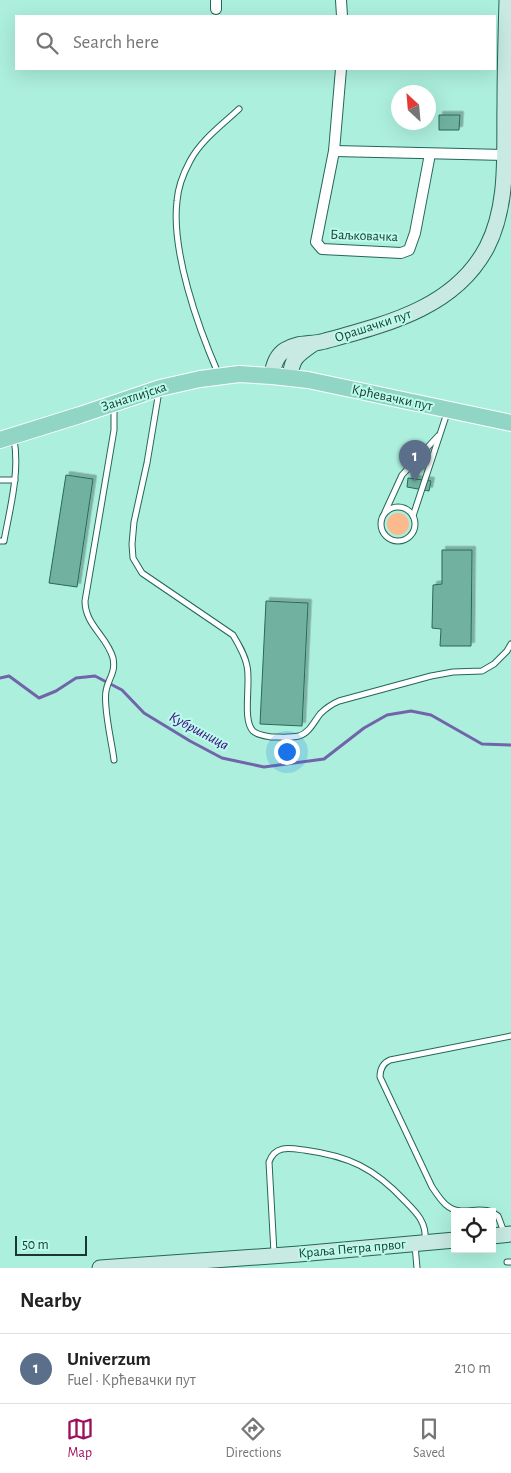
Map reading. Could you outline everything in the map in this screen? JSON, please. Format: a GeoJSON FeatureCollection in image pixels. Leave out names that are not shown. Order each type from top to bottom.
{"type":"FeatureCollection","features":[{"type":"Feature","properties":{"kind":"main road","name":"Орашачки пут"},"geometry":{"type":"LineString","coordinates":[[272,376],[273,366],[282,352],[294,346],[313,344],[362,331],[414,313],[441,297],[463,280],[481,256],[496,224],[502,193],[508,108],[507,0]]}},
{"type":"Feature","properties":{"kind":"main road"},"geometry":{"type":"LineString","coordinates":[[290,377],[292,362],[297,355],[313,344]]}},
{"type":"Feature","properties":{"kind":"main road","name":"Занатлијска"},"geometry":{"type":"LineString","coordinates":[[7,438],[160,388],[220,376],[239,374],[272,376]]}},
{"type":"Feature","properties":{"kind":"main road","name":"Крћевачки пут"},"geometry":{"type":"LineString","coordinates":[[272,376],[290,377],[511,423]]}},
{"type":"Feature","properties":{"kind":"main road","name":"Краља Петра првог"},"geometry":{"type":"LineString","coordinates":[[100,1268],[274,1256],[451,1240]]}},
{"type":"Feature","properties":{"kind":"street"},"geometry":{"type":"LineString","coordinates":[[341,0],[342,15]]}},
{"type":"Feature","properties":{"kind":"street","name":"Баљковачка"},"geometry":{"type":"LineString","coordinates":[[341,70],[334,151],[316,242],[322,249],[401,253],[409,250],[415,233],[430,154]]}},
{"type":"Feature","properties":{"kind":"street"},"geometry":{"type":"LineString","coordinates":[[334,151],[505,155]]}},
{"type":"Feature","properties":{"kind":"lane"},"geometry":{"type":"LineString","coordinates":[[220,376],[202,332],[188,287],[179,242],[176,209],[181,179],[191,159],[206,140],[239,109]]}},
{"type":"Feature","properties":{"kind":"lane"},"geometry":{"type":"LineString","coordinates":[[160,388],[147,463],[134,522],[133,558],[142,574],[233,635],[242,650],[248,667],[248,718],[254,733],[281,737],[300,736],[310,728],[326,709],[339,701],[431,676],[453,672],[482,671],[494,664],[511,644]]}},
{"type":"Feature","properties":{"kind":"lane"},"geometry":{"type":"LineString","coordinates":[[114,403],[114,430],[85,601],[86,612],[90,622],[104,638],[110,651],[114,672],[106,691],[107,715],[114,760]]}},
{"type":"Feature","properties":{"kind":"lane"},"geometry":{"type":"LineString","coordinates":[[440,434],[402,475],[382,520],[383,531],[386,536],[400,540],[410,536],[414,527],[413,516],[448,410]]}},
{"type":"Feature","properties":{"kind":"lane"},"geometry":{"type":"LineString","coordinates":[[0,540],[4,541],[15,480],[16,449],[7,438]]}},
{"type":"Feature","properties":{"kind":"lane"},"geometry":{"type":"LineString","coordinates":[[0,480],[15,480]]}},
{"type":"Feature","properties":{"kind":"lane"},"geometry":{"type":"LineString","coordinates":[[384,515],[388,510],[399,507],[410,512],[413,516]]}},
{"type":"Feature","properties":{"kind":"lane"},"geometry":{"type":"LineString","coordinates":[[451,1209],[441,1202],[432,1187],[380,1077],[380,1072],[383,1065],[390,1060],[511,1036]]}},
{"type":"Feature","properties":{"kind":"lane"},"geometry":{"type":"LineString","coordinates":[[274,1256],[268,1162],[276,1152],[285,1148],[329,1153],[353,1162],[376,1174],[388,1183],[421,1218],[425,1228],[420,1244],[417,1268]]}},
{"type":"Feature","properties":{"kind":"lane"},"geometry":{"type":"LineString","coordinates":[[496,1215],[498,1216],[502,1235]]}},
{"type":"Feature","properties":{"kind":"shaded area"},"geometry":{"type":"Polygon","coordinates":[[[398,513],[406,516],[409,524],[406,532],[398,535],[390,532],[387,524],[390,516],[398,513]]]}},
{"type":"Feature","properties":{"kind":"building"},"geometry":{"type":"Polygon","coordinates":[[[439,115],[460,115],[459,130],[439,130],[439,115]]]}},
{"type":"Feature","properties":{"kind":"building"},"geometry":{"type":"Polygon","coordinates":[[[66,475],[93,479],[77,587],[49,583],[66,475]]]}},
{"type":"Feature","properties":{"kind":"building"},"geometry":{"type":"Polygon","coordinates":[[[408,478],[431,481],[429,491],[407,487],[408,478]]]}},
{"type":"Feature","properties":{"kind":"building"},"geometry":{"type":"Polygon","coordinates":[[[442,550],[472,550],[471,646],[440,646],[441,629],[432,628],[433,585],[442,584],[442,550]]]}},
{"type":"Feature","properties":{"kind":"building"},"geometry":{"type":"Polygon","coordinates":[[[266,601],[308,603],[302,726],[260,724],[266,601]]]}},
{"type":"Feature","properties":{"kind":"waterway","name":"Кубршница"},"geometry":{"type":"LineString","coordinates":[[0,678],[9,676],[39,698],[56,691],[76,678],[95,676],[122,690],[144,713],[190,741],[222,758],[264,767],[324,759],[364,728],[387,715],[411,711],[431,715],[482,744],[511,745]]}},
{"type":"Feature","properties":{"kind":"place","name":"Univerzum"},"geometry":{"type":"Point","coordinates":[415,481]}}]}
